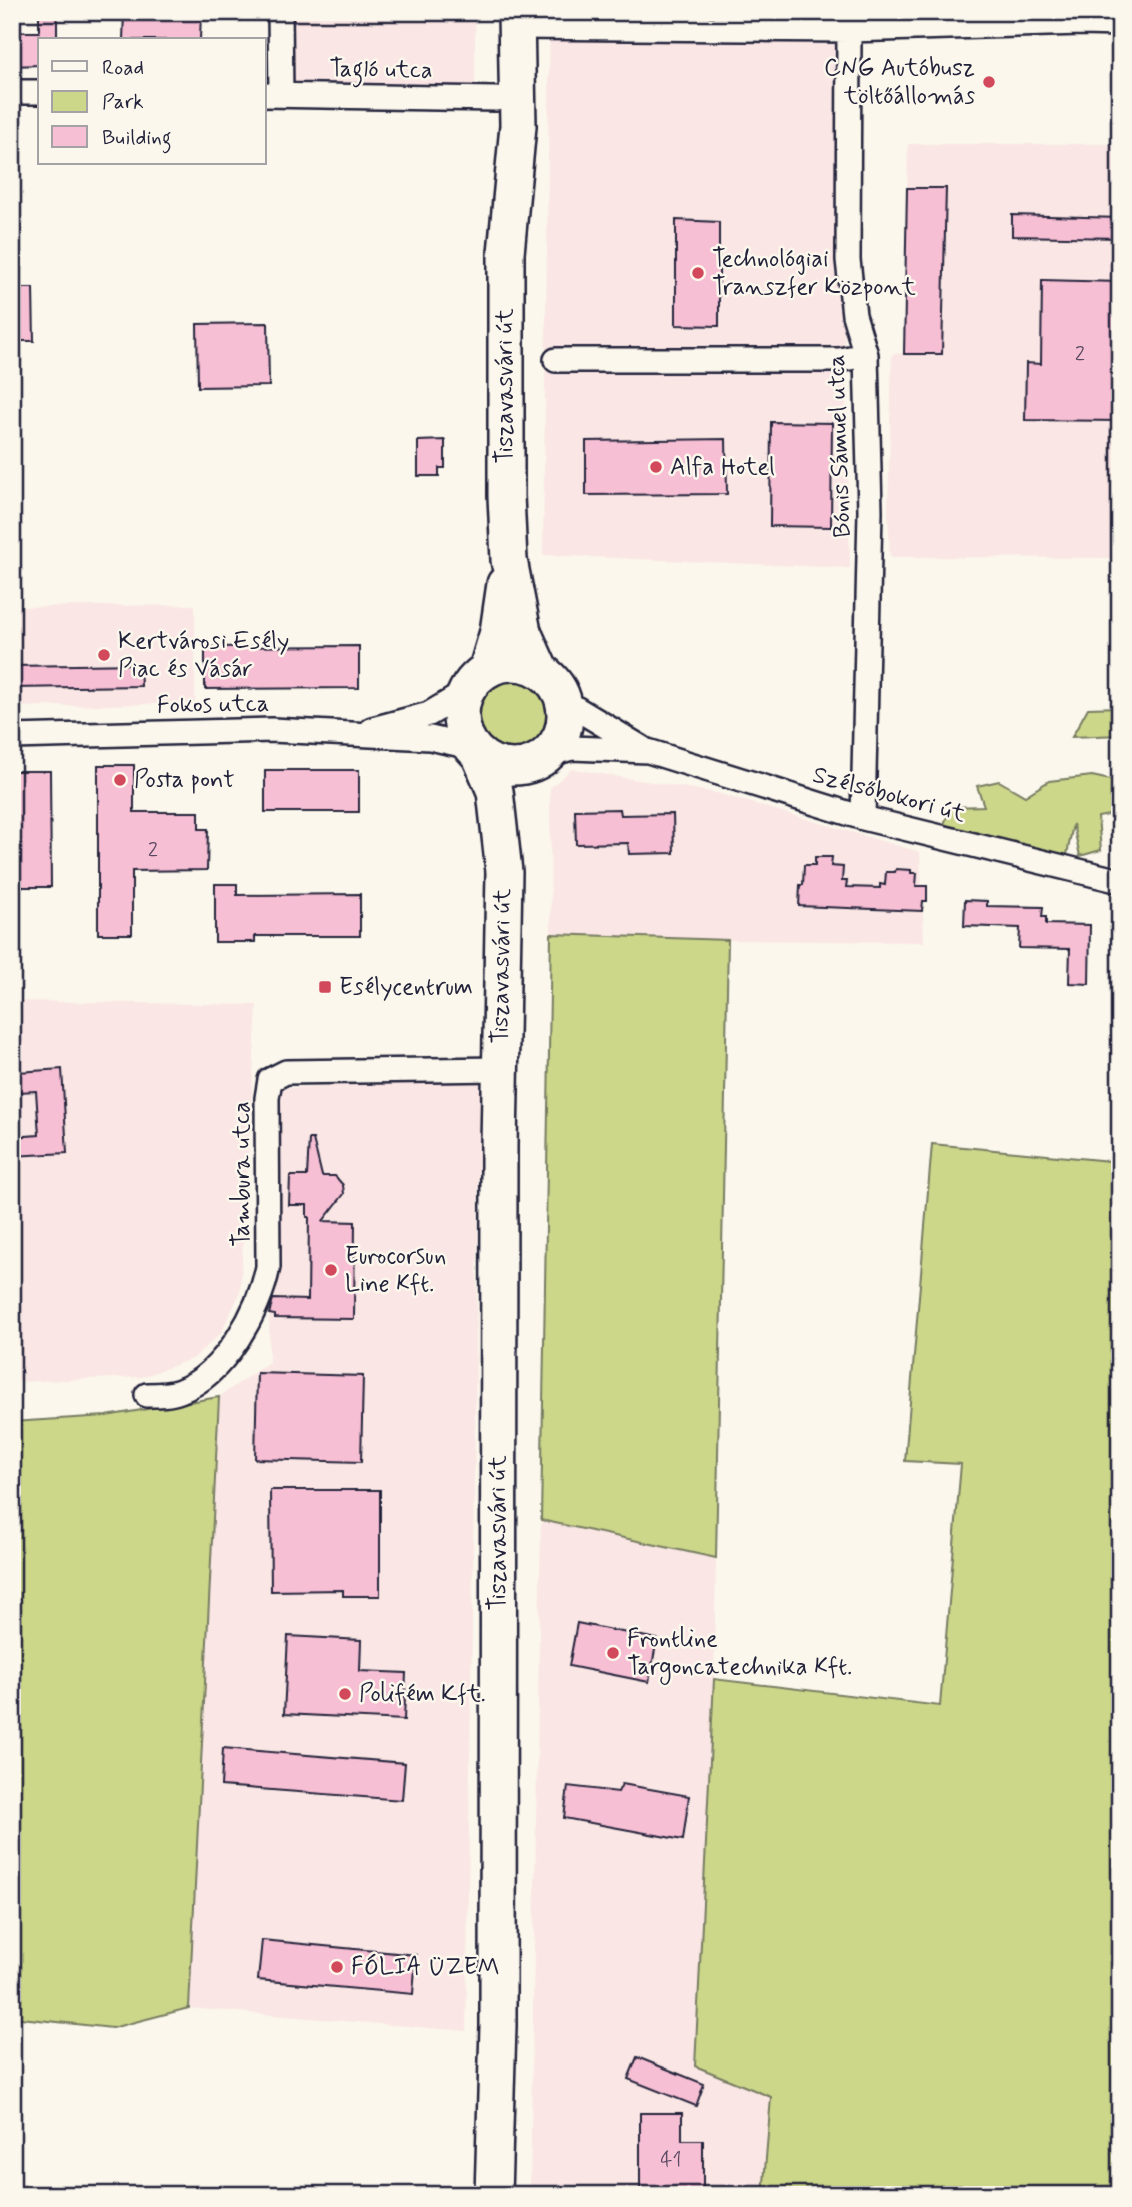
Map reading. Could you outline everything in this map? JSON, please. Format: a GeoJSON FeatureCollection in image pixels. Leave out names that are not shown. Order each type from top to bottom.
{"type":"FeatureCollection","features":[{"type":"Feature","properties":{"kind":"main road","name":"Tiszavasvári út"},"geometry":{"type":"LineString","coordinates":[[506,253],[500,194],[496,99],[510,17]]}},
{"type":"Feature","properties":{"kind":"main road","name":"Tiszavasvári út"},"geometry":{"type":"LineString","coordinates":[[509,560],[504,414],[506,253],[518,126],[510,17]]}},
{"type":"Feature","properties":{"kind":"main road"},"geometry":{"type":"LineString","coordinates":[[509,560],[523,632],[540,670]]}},
{"type":"Feature","properties":{"kind":"main road"},"geometry":{"type":"LineString","coordinates":[[504,872],[495,790],[464,734],[461,706],[476,681],[498,632],[509,560]]}},
{"type":"Feature","properties":{"kind":"main road"},"geometry":{"type":"LineString","coordinates":[[476,681],[508,662],[540,670],[551,678],[559,689],[566,713],[561,736],[539,760],[520,800],[504,872]]}},
{"type":"Feature","properties":{"kind":"main road"},"geometry":{"type":"LineString","coordinates":[[476,752],[489,762],[510,768],[539,760]]}},
{"type":"Feature","properties":{"kind":"main road","name":"Tiszavasvári út"},"geometry":{"type":"LineString","coordinates":[[493,2195],[498,2026],[500,1069],[504,872]]}},
{"type":"Feature","properties":{"kind":"street"},"geometry":{"type":"LineString","coordinates":[[273,95],[280,12]]}},
{"type":"Feature","properties":{"kind":"street"},"geometry":{"type":"LineString","coordinates":[[510,17],[849,30],[1120,24]]}},
{"type":"Feature","properties":{"kind":"street","name":"Bónis Sámuel utca"},"geometry":{"type":"LineString","coordinates":[[849,30],[848,260],[854,315],[866,355],[870,580],[863,818]]}},
{"type":"Feature","properties":{"kind":"street"},"geometry":{"type":"LineString","coordinates":[[12,92],[38,92]]}},
{"type":"Feature","properties":{"kind":"street","name":"Tagló utca"},"geometry":{"type":"LineString","coordinates":[[273,95],[496,99]]}},
{"type":"Feature","properties":{"kind":"street"},"geometry":{"type":"LineString","coordinates":[[556,360],[839,360],[866,355]]}},
{"type":"Feature","properties":{"kind":"street"},"geometry":{"type":"LineString","coordinates":[[352,733],[429,714],[476,681]]}},
{"type":"Feature","properties":{"kind":"street"},"geometry":{"type":"LineString","coordinates":[[564,701],[648,751]]}},
{"type":"Feature","properties":{"kind":"street","name":"Fokos utca"},"geometry":{"type":"LineString","coordinates":[[12,737],[272,730],[352,733],[455,742],[476,752]]}},
{"type":"Feature","properties":{"kind":"street"},"geometry":{"type":"LineString","coordinates":[[539,760],[582,748],[648,751]]}},
{"type":"Feature","properties":{"kind":"street","name":"Szélsőbokori út"},"geometry":{"type":"LineString","coordinates":[[648,751],[863,818],[1120,881]]}},
{"type":"Feature","properties":{"kind":"street","name":"Tambura utca"},"geometry":{"type":"LineString","coordinates":[[147,1395],[179,1391],[194,1383],[213,1367],[239,1336],[263,1291],[268,1266],[267,1109],[270,1080],[286,1072],[500,1069]]}},
{"type":"Feature","properties":{"kind":"shaded area"},"geometry":{"type":"Polygon","coordinates":[[[288,12],[475,12],[475,90],[289,85],[288,12]]]}},
{"type":"Feature","properties":{"kind":"shaded area"},"geometry":{"type":"Polygon","coordinates":[[[550,12],[1101,12],[837,14],[850,568],[543,555],[550,12]]]}},
{"type":"Feature","properties":{"kind":"shaded area"},"geometry":{"type":"Polygon","coordinates":[[[908,144],[1120,144],[1120,558],[890,557],[888,509],[892,354],[904,353],[908,144]]]}},
{"type":"Feature","properties":{"kind":"shaded area","name":"Kertvárosi Esély Piac és Vásár"},"geometry":{"type":"Polygon","coordinates":[[[195,605],[195,703],[12,707],[12,607],[195,605]]]}},
{"type":"Feature","properties":{"kind":"shaded area"},"geometry":{"type":"Polygon","coordinates":[[[572,769],[717,793],[920,852],[924,942],[728,940],[551,934],[550,788],[572,769]]]}},
{"type":"Feature","properties":{"kind":"shaded area"},"geometry":{"type":"Polygon","coordinates":[[[12,1001],[257,1005],[240,1293],[221,1333],[194,1358],[142,1377],[12,1382],[12,1001]]]}},
{"type":"Feature","properties":{"kind":"shaded area"},"geometry":{"type":"Polygon","coordinates":[[[480,1079],[466,2031],[189,2008],[219,1397],[269,1362],[271,1090],[480,1079]]]}},
{"type":"Feature","properties":{"kind":"shaded area"},"geometry":{"type":"Polygon","coordinates":[[[541,1520],[716,1554],[714,1679],[695,2066],[771,2097],[763,2195],[530,2195],[541,1520]]]}},
{"type":"Feature","properties":{"kind":"green space"},"geometry":{"type":"Polygon","coordinates":[[[513,673],[529,676],[543,685],[552,699],[555,715],[552,731],[543,745],[529,754],[513,757],[497,754],[483,745],[474,731],[471,715],[474,699],[483,685],[497,676],[513,673]]]}},
{"type":"Feature","properties":{"kind":"green space"},"geometry":{"type":"Polygon","coordinates":[[[1120,707],[1120,735],[1072,737],[1088,708],[1120,707]]]}},
{"type":"Feature","properties":{"kind":"green space"},"geometry":{"type":"Polygon","coordinates":[[[1092,776],[1115,781],[1120,786],[1120,813],[1098,817],[1101,850],[1080,856],[1073,824],[1066,860],[942,829],[951,807],[984,806],[977,786],[999,781],[1025,796],[1049,781],[1092,776]]]}},
{"type":"Feature","properties":{"kind":"green space"},"geometry":{"type":"Polygon","coordinates":[[[551,934],[728,940],[716,1558],[541,1520],[551,934]]]}},
{"type":"Feature","properties":{"kind":"green space"},"geometry":{"type":"Polygon","coordinates":[[[932,1144],[1120,1162],[1120,2195],[763,2195],[771,2097],[695,2066],[714,1679],[940,1706],[961,1464],[905,1461],[932,1144]]]}},
{"type":"Feature","properties":{"kind":"green space"},"geometry":{"type":"Polygon","coordinates":[[[219,1397],[189,2008],[112,2028],[12,2017],[12,1422],[106,1416],[219,1397]]]}},
{"type":"Feature","properties":{"kind":"building"},"geometry":{"type":"Polygon","coordinates":[[[124,12],[201,12],[200,38],[123,38],[124,12]]]}},
{"type":"Feature","properties":{"kind":"building"},"geometry":{"type":"Polygon","coordinates":[[[39,13],[57,13],[57,38],[38,38],[38,65],[12,66],[15,32],[39,32],[39,13]]]}},
{"type":"Feature","properties":{"kind":"building"},"geometry":{"type":"Polygon","coordinates":[[[907,188],[946,188],[942,354],[904,354],[907,188]]]}},
{"type":"Feature","properties":{"kind":"building"},"geometry":{"type":"Polygon","coordinates":[[[1012,215],[1120,218],[1120,238],[1012,236],[1012,215]]]}},
{"type":"Feature","properties":{"kind":"building","name":"Technológiai Transzfer Központ"},"geometry":{"type":"Polygon","coordinates":[[[676,220],[719,222],[719,326],[676,325],[676,220]]]}},
{"type":"Feature","properties":{"kind":"building"},"geometry":{"type":"Polygon","coordinates":[[[1042,280],[1120,282],[1120,421],[1025,420],[1026,363],[1041,364],[1042,280]]]}},
{"type":"Feature","properties":{"kind":"building"},"geometry":{"type":"Polygon","coordinates":[[[12,288],[33,288],[34,341],[12,341],[12,288]]]}},
{"type":"Feature","properties":{"kind":"building"},"geometry":{"type":"Polygon","coordinates":[[[268,323],[269,386],[198,387],[197,324],[268,323]]]}},
{"type":"Feature","properties":{"kind":"building"},"geometry":{"type":"Polygon","coordinates":[[[771,422],[832,423],[831,527],[770,526],[771,422]]]}},
{"type":"Feature","properties":{"kind":"building","name":"Alfa Hotel"},"geometry":{"type":"Polygon","coordinates":[[[726,439],[727,494],[586,495],[586,441],[726,439]]]}},
{"type":"Feature","properties":{"kind":"building"},"geometry":{"type":"Polygon","coordinates":[[[445,440],[445,468],[439,468],[439,476],[418,476],[418,441],[445,440]]]}},
{"type":"Feature","properties":{"kind":"building"},"geometry":{"type":"Polygon","coordinates":[[[359,646],[359,688],[205,689],[205,647],[359,646]]]}},
{"type":"Feature","properties":{"kind":"building"},"geometry":{"type":"Polygon","coordinates":[[[140,664],[141,686],[12,688],[12,666],[140,664]]]}},
{"type":"Feature","properties":{"kind":"building"},"geometry":{"type":"Polygon","coordinates":[[[98,765],[134,765],[134,812],[199,812],[199,829],[208,829],[207,870],[132,871],[132,934],[98,934],[98,765]]]}},
{"type":"Feature","properties":{"kind":"building"},"geometry":{"type":"Polygon","coordinates":[[[265,770],[359,770],[359,812],[265,812],[265,770]]]}},
{"type":"Feature","properties":{"kind":"building"},"geometry":{"type":"Polygon","coordinates":[[[12,771],[50,771],[51,887],[12,887],[12,771]]]}},
{"type":"Feature","properties":{"kind":"building"},"geometry":{"type":"Polygon","coordinates":[[[620,809],[621,815],[673,814],[674,853],[629,854],[628,843],[576,844],[575,810],[620,809]]]}},
{"type":"Feature","properties":{"kind":"building"},"geometry":{"type":"Polygon","coordinates":[[[815,857],[832,857],[831,866],[843,867],[842,881],[847,881],[846,887],[880,888],[880,884],[885,885],[886,872],[895,872],[896,869],[911,870],[911,873],[917,873],[916,886],[927,886],[927,901],[923,901],[922,911],[799,906],[804,865],[815,865],[815,857]]]}},
{"type":"Feature","properties":{"kind":"building"},"geometry":{"type":"Polygon","coordinates":[[[215,884],[237,884],[237,895],[360,894],[360,936],[255,936],[255,942],[215,942],[215,884]]]}},
{"type":"Feature","properties":{"kind":"building"},"geometry":{"type":"Polygon","coordinates":[[[965,900],[987,901],[987,906],[1043,907],[1042,917],[1046,917],[1046,924],[1090,925],[1089,984],[1069,983],[1070,949],[1019,948],[1020,928],[964,926],[965,900]]]}},
{"type":"Feature","properties":{"kind":"building"},"geometry":{"type":"Polygon","coordinates":[[[62,1069],[67,1153],[12,1156],[12,1137],[39,1135],[36,1091],[19,1092],[18,1072],[62,1069]]]}},
{"type":"Feature","properties":{"kind":"building","name":"Eurocorsun Line Kft."},"geometry":{"type":"Polygon","coordinates":[[[309,1139],[313,1139],[322,1176],[335,1176],[343,1185],[344,1194],[323,1221],[355,1222],[354,1319],[275,1318],[275,1315],[269,1314],[273,1299],[308,1300],[307,1205],[289,1205],[290,1176],[307,1176],[309,1139]]]}},
{"type":"Feature","properties":{"kind":"building"},"geometry":{"type":"Polygon","coordinates":[[[257,1373],[363,1376],[361,1462],[255,1459],[257,1373]]]}},
{"type":"Feature","properties":{"kind":"building"},"geometry":{"type":"Polygon","coordinates":[[[270,1490],[380,1490],[380,1596],[343,1596],[343,1590],[271,1591],[270,1490]]]}},
{"type":"Feature","properties":{"kind":"building","name":"Frontline Targoncatechnika Kft."},"geometry":{"type":"Polygon","coordinates":[[[577,1623],[657,1639],[649,1682],[569,1666],[577,1623]]]}},
{"type":"Feature","properties":{"kind":"building","name":"Polifém Kft."},"geometry":{"type":"Polygon","coordinates":[[[288,1636],[361,1640],[360,1671],[406,1673],[404,1720],[284,1714],[288,1636]]]}},
{"type":"Feature","properties":{"kind":"building"},"geometry":{"type":"Polygon","coordinates":[[[223,1748],[405,1763],[402,1800],[221,1786],[223,1748]]]}},
{"type":"Feature","properties":{"kind":"building"},"geometry":{"type":"Polygon","coordinates":[[[622,1784],[689,1796],[683,1840],[564,1818],[568,1786],[618,1792],[622,1784]]]}},
{"type":"Feature","properties":{"kind":"building","name":"FÓLIA ÜZEM"},"geometry":{"type":"Polygon","coordinates":[[[262,1940],[416,1955],[413,1994],[258,1980],[262,1940]]]}},
{"type":"Feature","properties":{"kind":"building"},"geometry":{"type":"Polygon","coordinates":[[[637,2057],[704,2084],[696,2106],[628,2079],[637,2057]]]}},
{"type":"Feature","properties":{"kind":"building"},"geometry":{"type":"Polygon","coordinates":[[[640,2113],[682,2113],[682,2140],[703,2140],[703,2195],[640,2195],[640,2113]]]}},
{"type":"Feature","properties":{"kind":"place","name":"CNG Autóbusz töltőállomás"},"geometry":{"type":"Point","coordinates":[989,82]}},
{"type":"Feature","properties":{"kind":"place","name":"Technológiai Transzfer Központ"},"geometry":{"type":"Point","coordinates":[698,273]}},
{"type":"Feature","properties":{"kind":"place","name":"Alfa Hotel"},"geometry":{"type":"Point","coordinates":[656,467]}},
{"type":"Feature","properties":{"kind":"place","name":"Kertvárosi Esély Piac és Vásár"},"geometry":{"type":"Point","coordinates":[104,655]}},
{"type":"Feature","properties":{"kind":"place","name":"Posta pont"},"geometry":{"type":"Point","coordinates":[120,780]}},
{"type":"Feature","properties":{"kind":"place","name":"Esélycentrum"},"geometry":{"type":"Point","coordinates":[325,987]}},
{"type":"Feature","properties":{"kind":"place","name":"Eurocorsun Line Kft."},"geometry":{"type":"Point","coordinates":[331,1270]}},
{"type":"Feature","properties":{"kind":"place","name":"Frontline Targoncatechnika Kft."},"geometry":{"type":"Point","coordinates":[613,1653]}},
{"type":"Feature","properties":{"kind":"place","name":"Polifém Kft."},"geometry":{"type":"Point","coordinates":[345,1694]}},
{"type":"Feature","properties":{"kind":"place","name":"FÓLIA ÜZEM"},"geometry":{"type":"Point","coordinates":[337,1967]}}]}
